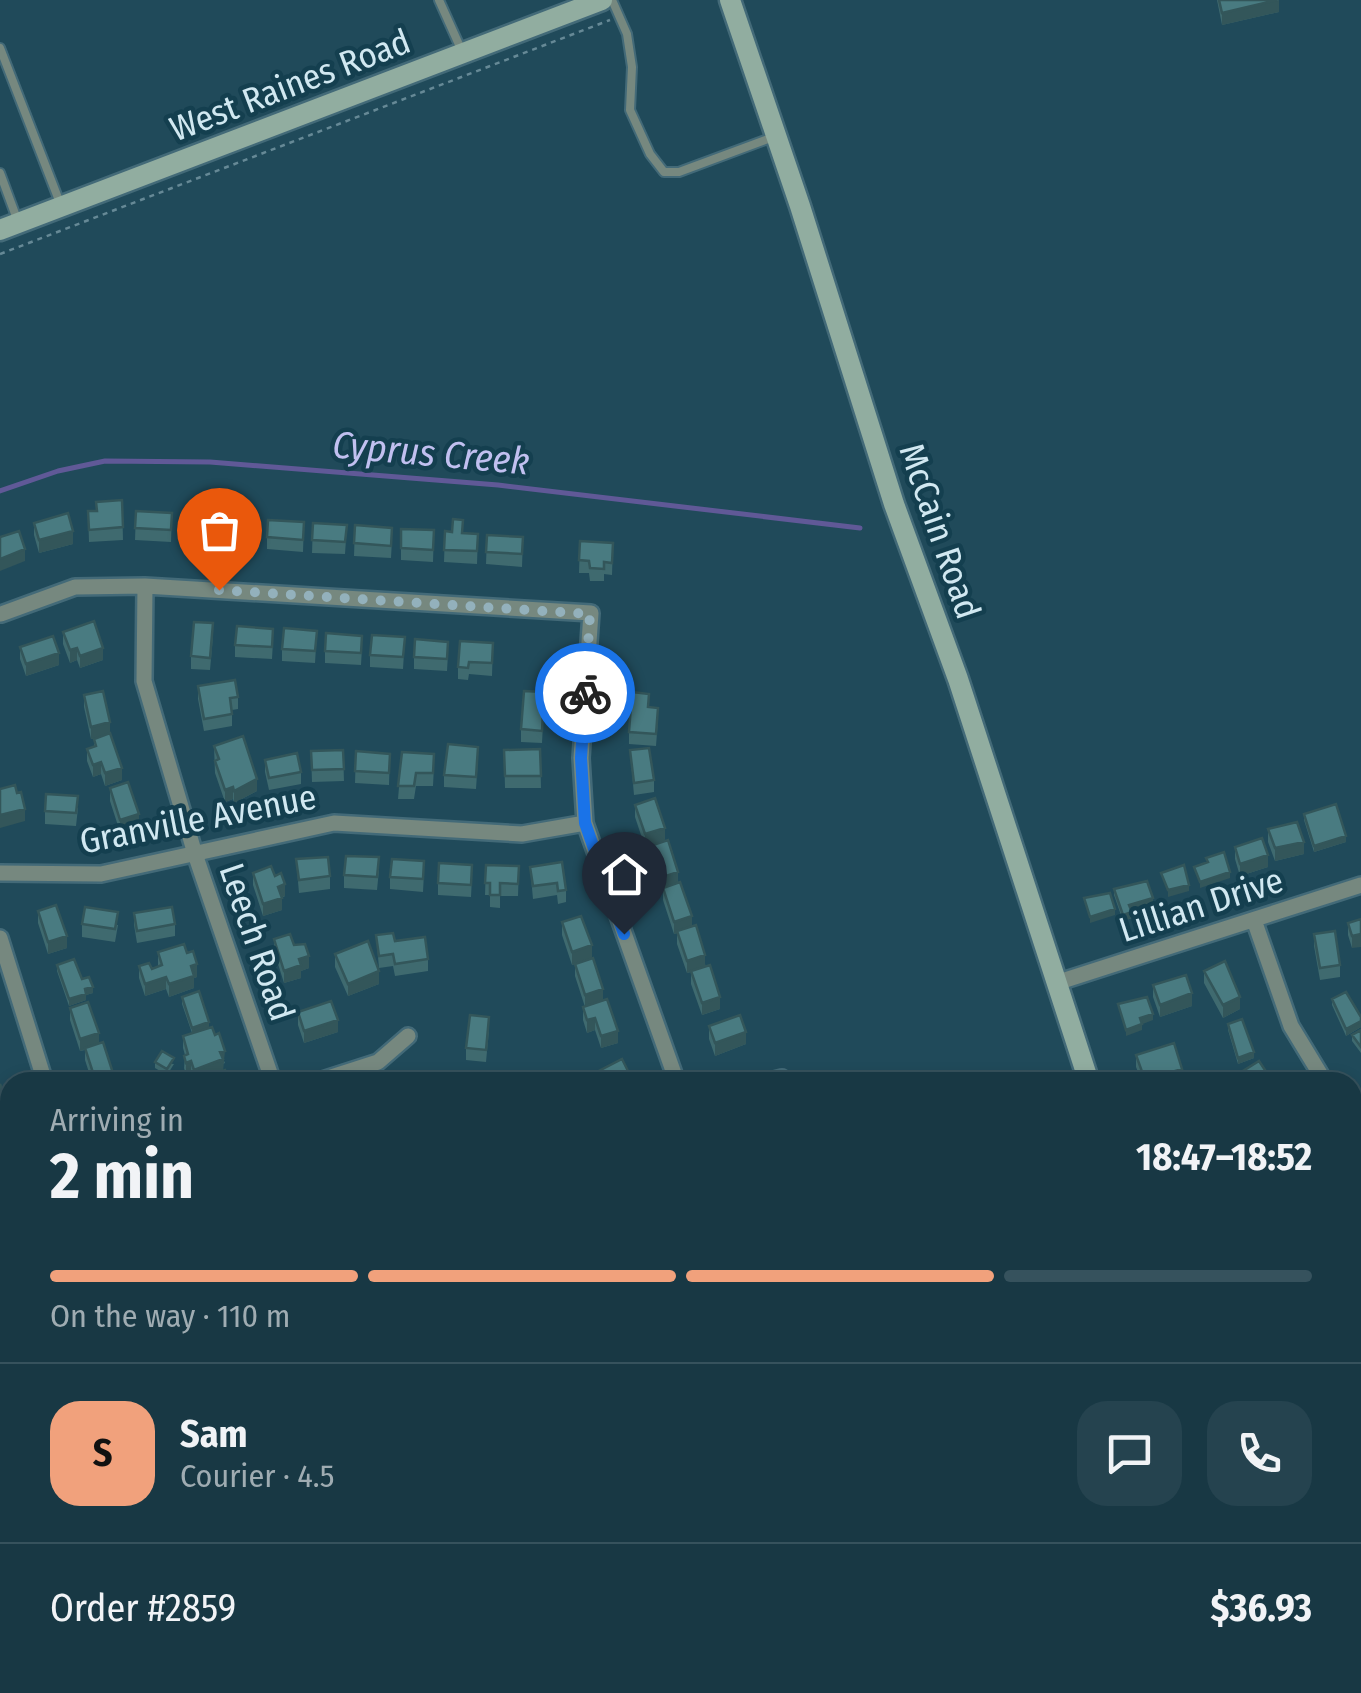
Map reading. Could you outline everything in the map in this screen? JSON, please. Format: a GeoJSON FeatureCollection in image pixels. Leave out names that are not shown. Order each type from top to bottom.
{"type":"FeatureCollection","features":[{"type":"Feature","properties":{"kind":"street","name":"West Raines Road"},"geometry":{"type":"LineString","coordinates":[[9,227],[602,0]]}},
{"type":"Feature","properties":{"kind":"street","name":"McCain Road"},"geometry":{"type":"LineString","coordinates":[[730,0],[894,504],[958,679],[1087,1072]]}},
{"type":"Feature","properties":{"kind":"street"},"geometry":{"type":"LineString","coordinates":[[1,614],[74,587],[145,586],[590,614],[581,758],[585,823],[673,1072]]}},
{"type":"Feature","properties":{"kind":"street","name":"Leech Road"},"geometry":{"type":"LineString","coordinates":[[145,586],[144,681],[195,854],[270,1072]]}},
{"type":"Feature","properties":{"kind":"street","name":"Granville Avenue"},"geometry":{"type":"LineString","coordinates":[[0,872],[101,874],[334,823],[522,834],[585,823]]}},
{"type":"Feature","properties":{"kind":"street","name":"Lillian Drive"},"geometry":{"type":"LineString","coordinates":[[1059,982],[1361,885]]}},
{"type":"Feature","properties":{"kind":"street"},"geometry":{"type":"LineString","coordinates":[[1254,920],[1291,1026],[1319,1072]]}},
{"type":"Feature","properties":{"kind":"street"},"geometry":{"type":"LineString","coordinates":[[0,938],[42,1072]]}},
{"type":"Feature","properties":{"kind":"street"},"geometry":{"type":"LineString","coordinates":[[347,1072],[378,1062],[408,1036]]}},
{"type":"Feature","properties":{"kind":"lane"},"geometry":{"type":"LineString","coordinates":[[439,0],[463,54]]}},
{"type":"Feature","properties":{"kind":"lane"},"geometry":{"type":"LineString","coordinates":[[612,0],[627,34],[632,68],[630,110],[650,154],[664,172],[679,172],[776,136]]}},
{"type":"Feature","properties":{"kind":"lane"},"geometry":{"type":"LineString","coordinates":[[0,48],[61,207]]}},
{"type":"Feature","properties":{"kind":"lane"},"geometry":{"type":"LineString","coordinates":[[0,172],[9,227]]}},
{"type":"Feature","properties":{"kind":"path"},"geometry":{"type":"LineString","coordinates":[[0,254],[619,16]]}},
{"type":"Feature","properties":{"kind":"building"},"geometry":{"type":"Polygon","coordinates":[[[1219,0],[1277,0],[1222,13],[1219,0]]]}},
{"type":"Feature","properties":{"kind":"building"},"geometry":{"type":"Polygon","coordinates":[[[122,500],[123,527],[89,530],[88,511],[97,511],[96,502],[122,500]]]}},
{"type":"Feature","properties":{"kind":"building"},"geometry":{"type":"Polygon","coordinates":[[[136,511],[172,513],[171,530],[135,528],[136,511]]]}},
{"type":"Feature","properties":{"kind":"building"},"geometry":{"type":"Polygon","coordinates":[[[68,513],[73,531],[39,540],[34,523],[68,513]]]}},
{"type":"Feature","properties":{"kind":"building"},"geometry":{"type":"Polygon","coordinates":[[[226,516],[259,518],[257,538],[225,535],[226,516]]]}},
{"type":"Feature","properties":{"kind":"building"},"geometry":{"type":"Polygon","coordinates":[[[453,519],[463,520],[462,533],[478,534],[477,551],[444,550],[445,531],[452,532],[453,519]]]}},
{"type":"Feature","properties":{"kind":"building"},"geometry":{"type":"Polygon","coordinates":[[[268,520],[304,522],[303,540],[267,537],[268,520]]]}},
{"type":"Feature","properties":{"kind":"building"},"geometry":{"type":"Polygon","coordinates":[[[313,523],[347,525],[345,542],[312,540],[313,523]]]}},
{"type":"Feature","properties":{"kind":"building"},"geometry":{"type":"Polygon","coordinates":[[[355,525],[392,528],[391,546],[354,543],[355,525]]]}},
{"type":"Feature","properties":{"kind":"building"},"geometry":{"type":"Polygon","coordinates":[[[401,529],[434,530],[433,550],[401,548],[401,529]]]}},
{"type":"Feature","properties":{"kind":"building"},"geometry":{"type":"Polygon","coordinates":[[[19,531],[25,549],[0,559],[0,537],[19,531]]]}},
{"type":"Feature","properties":{"kind":"building"},"geometry":{"type":"Polygon","coordinates":[[[487,535],[523,537],[522,554],[486,552],[487,535]]]}},
{"type":"Feature","properties":{"kind":"building"},"geometry":{"type":"Polygon","coordinates":[[[580,541],[613,543],[612,563],[604,562],[604,569],[590,568],[589,561],[579,560],[580,541]]]}},
{"type":"Feature","properties":{"kind":"building"},"geometry":{"type":"Polygon","coordinates":[[[94,621],[103,648],[80,656],[77,648],[70,650],[63,632],[94,621]]]}},
{"type":"Feature","properties":{"kind":"building"},"geometry":{"type":"Polygon","coordinates":[[[194,622],[213,623],[210,658],[191,656],[194,622]]]}},
{"type":"Feature","properties":{"kind":"building"},"geometry":{"type":"Polygon","coordinates":[[[237,626],[273,629],[272,647],[235,645],[237,626]]]}},
{"type":"Feature","properties":{"kind":"building"},"geometry":{"type":"Polygon","coordinates":[[[284,628],[317,631],[315,651],[282,649],[284,628]]]}},
{"type":"Feature","properties":{"kind":"building"},"geometry":{"type":"Polygon","coordinates":[[[326,633],[362,636],[361,653],[325,651],[326,633]]]}},
{"type":"Feature","properties":{"kind":"building"},"geometry":{"type":"Polygon","coordinates":[[[372,635],[405,637],[403,657],[370,655],[372,635]]]}},
{"type":"Feature","properties":{"kind":"building"},"geometry":{"type":"Polygon","coordinates":[[[53,636],[59,653],[26,664],[20,647],[53,636]]]}},
{"type":"Feature","properties":{"kind":"building"},"geometry":{"type":"Polygon","coordinates":[[[415,639],[448,642],[447,659],[414,657],[415,639]]]}},
{"type":"Feature","properties":{"kind":"building"},"geometry":{"type":"Polygon","coordinates":[[[460,641],[493,643],[492,663],[469,662],[468,668],[458,667],[460,641]]]}},
{"type":"Feature","properties":{"kind":"building"},"geometry":{"type":"Polygon","coordinates":[[[235,680],[238,697],[230,698],[232,714],[204,719],[198,686],[235,680]]]}},
{"type":"Feature","properties":{"kind":"building"},"geometry":{"type":"Polygon","coordinates":[[[103,691],[110,722],[91,727],[84,695],[103,691]]]}},
{"type":"Feature","properties":{"kind":"building"},"geometry":{"type":"Polygon","coordinates":[[[524,691],[544,692],[542,731],[521,729],[524,691]]]}},
{"type":"Feature","properties":{"kind":"building"},"geometry":{"type":"Polygon","coordinates":[[[632,692],[649,694],[648,707],[658,708],[656,734],[629,732],[632,692]]]}},
{"type":"Feature","properties":{"kind":"building"},"geometry":{"type":"Polygon","coordinates":[[[110,733],[122,768],[105,773],[101,762],[93,765],[87,749],[96,746],[94,739],[110,733]]]}},
{"type":"Feature","properties":{"kind":"building"},"geometry":{"type":"Polygon","coordinates":[[[243,736],[257,779],[234,791],[233,787],[225,790],[214,746],[243,736]]]}},
{"type":"Feature","properties":{"kind":"building"},"geometry":{"type":"Polygon","coordinates":[[[448,744],[478,747],[476,777],[444,775],[448,744]]]}},
{"type":"Feature","properties":{"kind":"building"},"geometry":{"type":"Polygon","coordinates":[[[649,748],[654,780],[634,783],[630,750],[649,748]]]}},
{"type":"Feature","properties":{"kind":"building"},"geometry":{"type":"Polygon","coordinates":[[[540,749],[541,776],[505,776],[504,750],[540,749]]]}},
{"type":"Feature","properties":{"kind":"building"},"geometry":{"type":"Polygon","coordinates":[[[343,750],[344,769],[312,770],[311,751],[343,750]]]}},
{"type":"Feature","properties":{"kind":"building"},"geometry":{"type":"Polygon","coordinates":[[[356,751],[390,754],[389,773],[355,771],[356,751]]]}},
{"type":"Feature","properties":{"kind":"building"},"geometry":{"type":"Polygon","coordinates":[[[402,752],[434,754],[433,773],[416,773],[414,786],[398,786],[402,752]]]}},
{"type":"Feature","properties":{"kind":"building"},"geometry":{"type":"Polygon","coordinates":[[[297,753],[301,772],[269,778],[265,760],[297,753]]]}},
{"type":"Feature","properties":{"kind":"building"},"geometry":{"type":"Polygon","coordinates":[[[128,782],[139,814],[120,820],[110,788],[128,782]]]}},
{"type":"Feature","properties":{"kind":"building"},"geometry":{"type":"Polygon","coordinates":[[[15,785],[25,809],[0,815],[0,789],[15,785]]]}},
{"type":"Feature","properties":{"kind":"building"},"geometry":{"type":"Polygon","coordinates":[[[46,794],[78,796],[76,813],[45,811],[46,794]]]}},
{"type":"Feature","properties":{"kind":"building"},"geometry":{"type":"Polygon","coordinates":[[[655,798],[665,828],[645,834],[635,805],[655,798]]]}},
{"type":"Feature","properties":{"kind":"building"},"geometry":{"type":"Polygon","coordinates":[[[1336,804],[1346,836],[1314,846],[1304,814],[1336,804]]]}},
{"type":"Feature","properties":{"kind":"building"},"geometry":{"type":"Polygon","coordinates":[[[1297,822],[1304,842],[1275,848],[1268,829],[1297,822]]]}},
{"type":"Feature","properties":{"kind":"building"},"geometry":{"type":"Polygon","coordinates":[[[1262,838],[1268,855],[1240,864],[1235,847],[1262,838]]]}},
{"type":"Feature","properties":{"kind":"building"},"geometry":{"type":"Polygon","coordinates":[[[668,840],[678,872],[660,878],[650,846],[668,840]]]}},
{"type":"Feature","properties":{"kind":"building"},"geometry":{"type":"Polygon","coordinates":[[[1224,852],[1230,872],[1200,882],[1194,867],[1224,852]]]}},
{"type":"Feature","properties":{"kind":"building"},"geometry":{"type":"Polygon","coordinates":[[[346,856],[379,857],[377,877],[344,875],[346,856]]]}},
{"type":"Feature","properties":{"kind":"building"},"geometry":{"type":"Polygon","coordinates":[[[328,857],[330,876],[299,880],[296,859],[328,857]]]}},
{"type":"Feature","properties":{"kind":"building"},"geometry":{"type":"Polygon","coordinates":[[[392,859],[424,861],[423,879],[390,877],[392,859]]]}},
{"type":"Feature","properties":{"kind":"building"},"geometry":{"type":"Polygon","coordinates":[[[562,862],[566,890],[558,891],[557,883],[533,886],[530,867],[562,862]]]}},
{"type":"Feature","properties":{"kind":"building"},"geometry":{"type":"Polygon","coordinates":[[[439,863],[472,865],[471,885],[438,883],[439,863]]]}},
{"type":"Feature","properties":{"kind":"building"},"geometry":{"type":"Polygon","coordinates":[[[486,865],[519,866],[518,884],[500,883],[500,895],[490,895],[490,883],[485,883],[486,865]]]}},
{"type":"Feature","properties":{"kind":"building"},"geometry":{"type":"Polygon","coordinates":[[[1184,865],[1189,885],[1168,890],[1161,873],[1184,865]]]}},
{"type":"Feature","properties":{"kind":"building"},"geometry":{"type":"Polygon","coordinates":[[[271,866],[275,876],[281,873],[285,884],[278,887],[282,898],[263,904],[253,873],[271,866]]]}},
{"type":"Feature","properties":{"kind":"building"},"geometry":{"type":"Polygon","coordinates":[[[1147,881],[1153,898],[1129,905],[1132,912],[1123,915],[1114,889],[1147,881]]]}},
{"type":"Feature","properties":{"kind":"building"},"geometry":{"type":"Polygon","coordinates":[[[680,882],[692,916],[674,922],[663,888],[680,882]]]}},
{"type":"Feature","properties":{"kind":"building"},"geometry":{"type":"Polygon","coordinates":[[[1110,893],[1115,909],[1090,917],[1084,898],[1110,893]]]}},
{"type":"Feature","properties":{"kind":"building"},"geometry":{"type":"Polygon","coordinates":[[[56,905],[67,936],[48,942],[38,911],[56,905]]]}},
{"type":"Feature","properties":{"kind":"building"},"geometry":{"type":"Polygon","coordinates":[[[85,907],[118,912],[115,929],[82,924],[85,907]]]}},
{"type":"Feature","properties":{"kind":"building"},"geometry":{"type":"Polygon","coordinates":[[[172,907],[175,924],[137,931],[134,913],[172,907]]]}},
{"type":"Feature","properties":{"kind":"building"},"geometry":{"type":"Polygon","coordinates":[[[581,916],[592,945],[572,952],[562,922],[581,916]]]}},
{"type":"Feature","properties":{"kind":"building"},"geometry":{"type":"Polygon","coordinates":[[[1361,919],[1361,934],[1352,936],[1348,923],[1361,919]]]}},
{"type":"Feature","properties":{"kind":"building"},"geometry":{"type":"Polygon","coordinates":[[[696,925],[705,955],[687,961],[677,931],[696,925]]]}},
{"type":"Feature","properties":{"kind":"building"},"geometry":{"type":"Polygon","coordinates":[[[1335,931],[1340,965],[1320,968],[1314,934],[1335,931]]]}},
{"type":"Feature","properties":{"kind":"building"},"geometry":{"type":"Polygon","coordinates":[[[393,933],[395,941],[425,937],[428,959],[395,964],[393,954],[379,956],[376,935],[393,933]]]}},
{"type":"Feature","properties":{"kind":"building"},"geometry":{"type":"Polygon","coordinates":[[[290,934],[294,945],[305,944],[309,956],[299,959],[301,965],[284,971],[274,939],[290,934]]]}},
{"type":"Feature","properties":{"kind":"building"},"geometry":{"type":"Polygon","coordinates":[[[368,941],[379,971],[348,984],[335,954],[368,941]]]}},
{"type":"Feature","properties":{"kind":"building"},"geometry":{"type":"Polygon","coordinates":[[[184,944],[187,953],[193,951],[197,964],[191,966],[194,976],[169,984],[166,977],[145,984],[139,966],[149,963],[152,969],[162,965],[158,952],[184,944]]]}},
{"type":"Feature","properties":{"kind":"building"},"geometry":{"type":"Polygon","coordinates":[[[593,958],[603,989],[585,995],[575,964],[593,958]]]}},
{"type":"Feature","properties":{"kind":"building"},"geometry":{"type":"Polygon","coordinates":[[[74,959],[82,979],[89,977],[93,987],[85,989],[86,994],[69,999],[57,965],[74,959]]]}},
{"type":"Feature","properties":{"kind":"building"},"geometry":{"type":"Polygon","coordinates":[[[1225,961],[1240,997],[1223,1005],[1204,971],[1225,961]]]}},
{"type":"Feature","properties":{"kind":"building"},"geometry":{"type":"Polygon","coordinates":[[[710,965],[720,997],[702,1003],[691,971],[710,965]]]}},
{"type":"Feature","properties":{"kind":"building"},"geometry":{"type":"Polygon","coordinates":[[[1186,975],[1192,993],[1160,1005],[1153,985],[1186,975]]]}},
{"type":"Feature","properties":{"kind":"building"},"geometry":{"type":"Polygon","coordinates":[[[199,991],[209,1022],[192,1028],[182,997],[199,991]]]}},
{"type":"Feature","properties":{"kind":"building"},"geometry":{"type":"Polygon","coordinates":[[[1346,992],[1361,1021],[1346,1029],[1332,999],[1346,992]]]}},
{"type":"Feature","properties":{"kind":"building"},"geometry":{"type":"Polygon","coordinates":[[[1147,997],[1153,1014],[1140,1018],[1142,1024],[1126,1030],[1118,1004],[1147,997]]]}},
{"type":"Feature","properties":{"kind":"building"},"geometry":{"type":"Polygon","coordinates":[[[607,999],[618,1031],[601,1036],[595,1018],[587,1020],[583,1007],[607,999]]]}},
{"type":"Feature","properties":{"kind":"building"},"geometry":{"type":"Polygon","coordinates":[[[331,1001],[338,1020],[304,1031],[298,1012],[331,1001]]]}},
{"type":"Feature","properties":{"kind":"building"},"geometry":{"type":"Polygon","coordinates":[[[88,1002],[99,1033],[80,1039],[70,1008],[88,1002]]]}},
{"type":"Feature","properties":{"kind":"building"},"geometry":{"type":"Polygon","coordinates":[[[470,1015],[489,1017],[486,1050],[466,1048],[470,1015]]]}},
{"type":"Feature","properties":{"kind":"building"},"geometry":{"type":"Polygon","coordinates":[[[740,1015],[746,1032],[715,1043],[709,1026],[740,1015]]]}},
{"type":"Feature","properties":{"kind":"building"},"geometry":{"type":"Polygon","coordinates":[[[1242,1019],[1254,1052],[1238,1058],[1228,1024],[1242,1019]]]}},
{"type":"Feature","properties":{"kind":"building"},"geometry":{"type":"Polygon","coordinates":[[[212,1027],[215,1035],[219,1033],[225,1051],[220,1052],[223,1059],[194,1070],[191,1061],[186,1063],[183,1036],[212,1027]]]}},
{"type":"Feature","properties":{"kind":"building"},"geometry":{"type":"Polygon","coordinates":[[[1361,1030],[1361,1047],[1352,1035],[1361,1030]]]}},
{"type":"Feature","properties":{"kind":"building"},"geometry":{"type":"Polygon","coordinates":[[[103,1042],[113,1072],[93,1072],[85,1048],[103,1042]]]}},
{"type":"Feature","properties":{"kind":"building"},"geometry":{"type":"Polygon","coordinates":[[[1174,1043],[1182,1069],[1142,1072],[1136,1055],[1174,1043]]]}},
{"type":"Feature","properties":{"kind":"building"},"geometry":{"type":"Polygon","coordinates":[[[162,1051],[174,1058],[167,1069],[155,1062],[162,1051]]]}},
{"type":"Feature","properties":{"kind":"building"},"geometry":{"type":"Polygon","coordinates":[[[622,1059],[628,1072],[597,1072],[622,1059]]]}},
{"type":"Feature","properties":{"kind":"building"},"geometry":{"type":"Polygon","coordinates":[[[1259,1061],[1266,1072],[1244,1072],[1259,1061]]]}},
{"type":"Feature","properties":{"kind":"waterway","name":"Cyprus Creek"},"geometry":{"type":"LineString","coordinates":[[0,491],[58,471],[105,461],[210,462],[498,485],[860,528]]}},
{"type":"Feature","properties":{"kind":"way so far"},"geometry":{"type":"LineString","coordinates":[[219,590],[590,614],[585,693]]}},
{"type":"Feature","properties":{"kind":"route"},"geometry":{"type":"LineString","coordinates":[[585,693],[581,758],[585,823],[624,934]]}}]}
